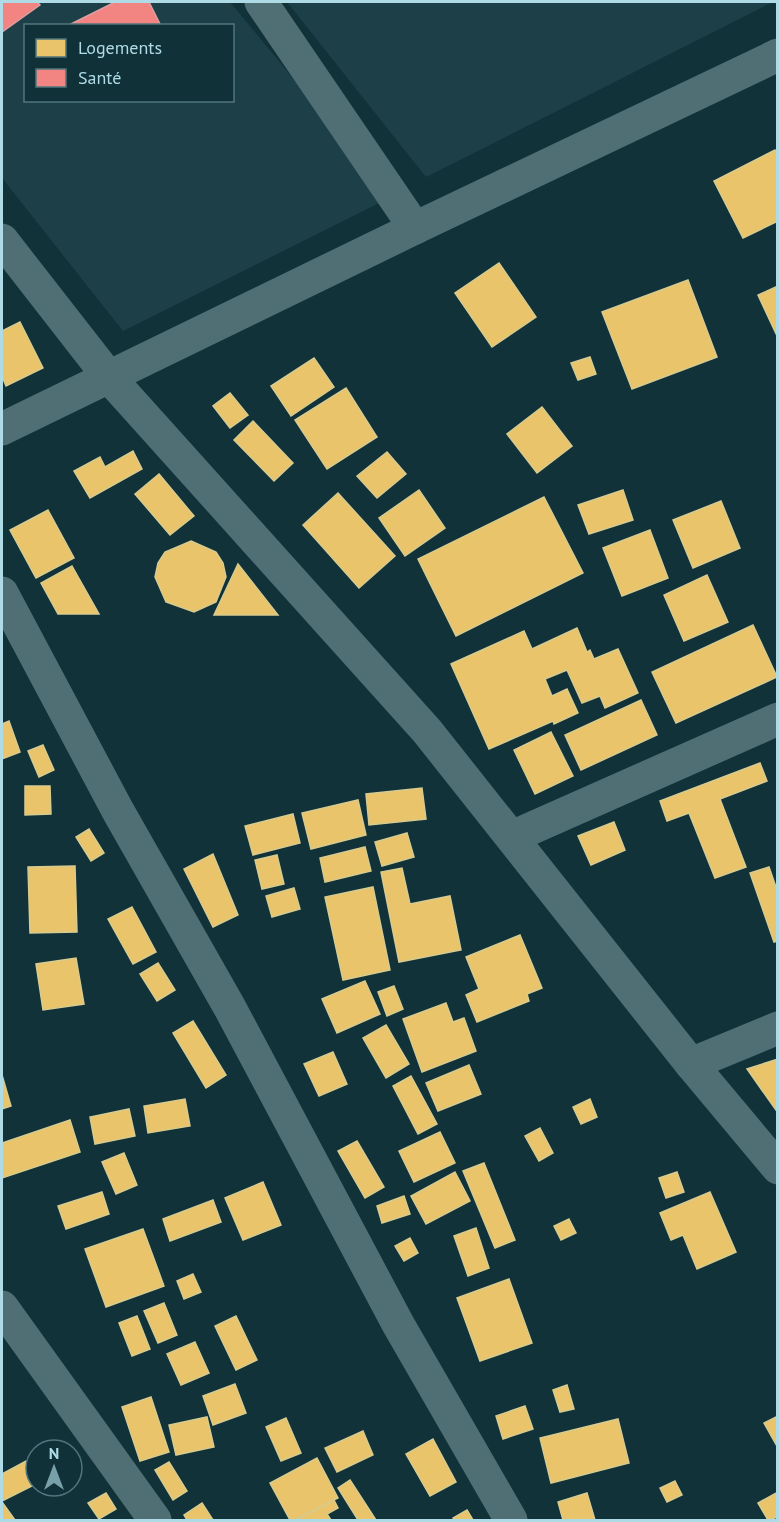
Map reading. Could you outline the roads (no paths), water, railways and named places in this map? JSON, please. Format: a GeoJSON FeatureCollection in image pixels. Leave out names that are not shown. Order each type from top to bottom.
{"type":"FeatureCollection","features":[{"type":"Feature","properties":{"kind":"street"},"geometry":{"type":"LineString","coordinates":[[261,2],[415,228]]}},
{"type":"Feature","properties":{"kind":"street"},"geometry":{"type":"LineString","coordinates":[[2,429],[415,228],[775,60]]}},
{"type":"Feature","properties":{"kind":"street"},"geometry":{"type":"LineString","coordinates":[[2,240],[108,376],[427,731],[691,1064],[777,1168]]}},
{"type":"Feature","properties":{"kind":"street"},"geometry":{"type":"LineString","coordinates":[[2,593],[118,811],[236,1019],[398,1324],[511,1521]]}},
{"type":"Feature","properties":{"kind":"street"},"geometry":{"type":"LineString","coordinates":[[512,837],[777,720]]}},
{"type":"Feature","properties":{"kind":"street"},"geometry":{"type":"LineString","coordinates":[[691,1064],[777,1028]]}},
{"type":"Feature","properties":{"kind":"street"},"geometry":{"type":"LineString","coordinates":[[2,1306],[155,1521]]}}]}
